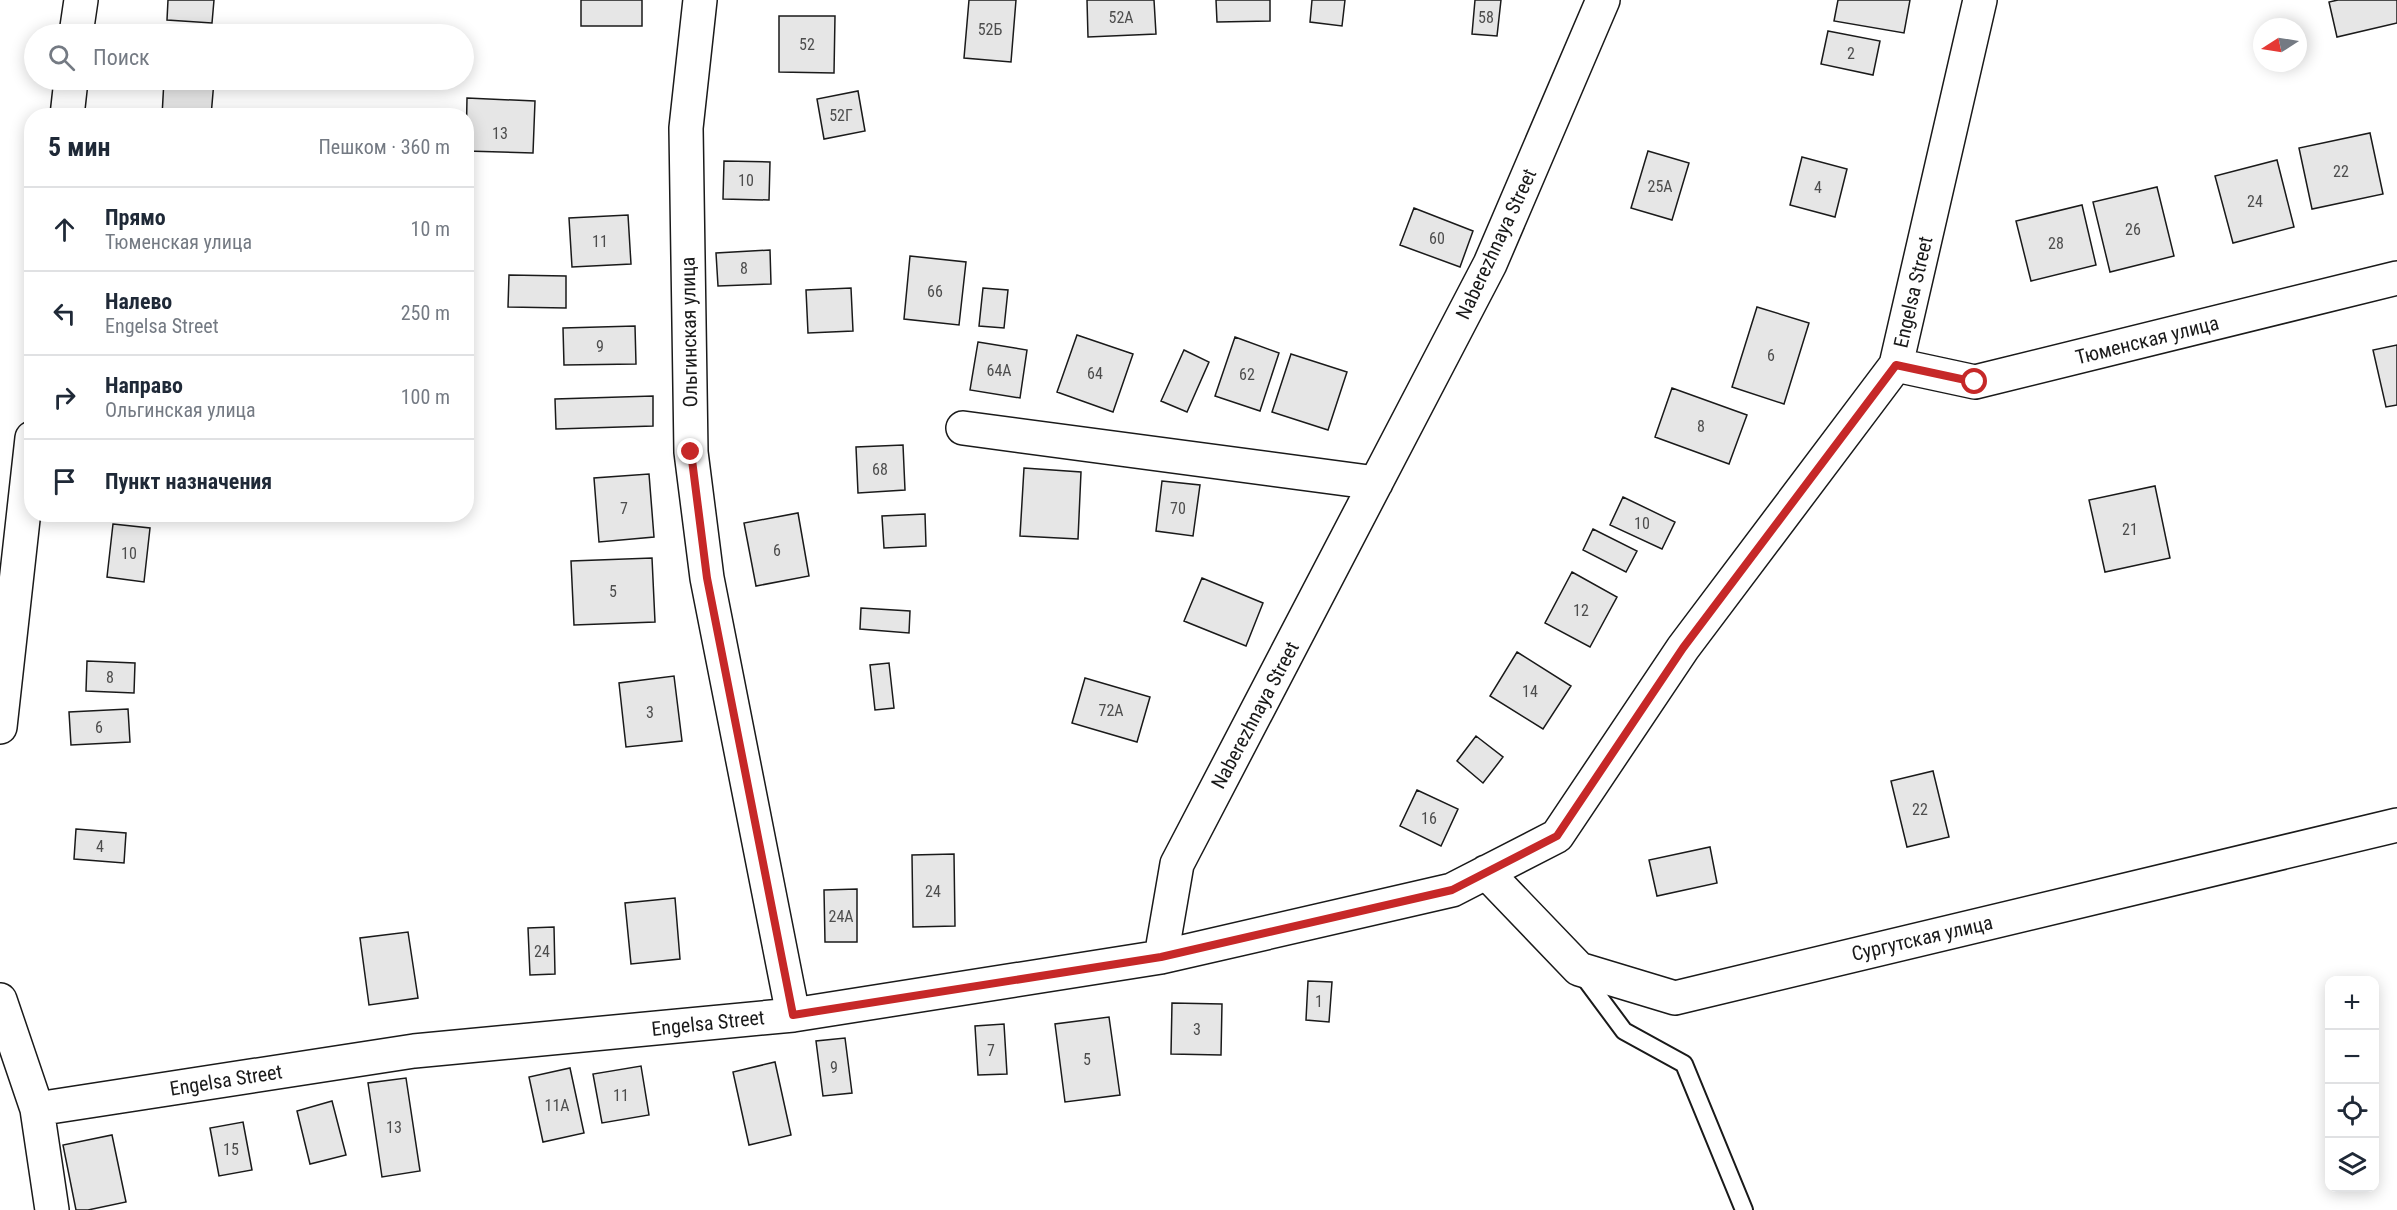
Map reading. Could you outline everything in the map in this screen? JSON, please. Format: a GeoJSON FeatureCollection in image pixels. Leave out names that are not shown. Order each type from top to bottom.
{"type":"FeatureCollection","features":[{"type":"Feature","properties":{"kind":"street"},"geometry":{"type":"LineString","coordinates":[[77,24],[81,0]]}},
{"type":"Feature","properties":{"kind":"street","name":"Ольгинская улица"},"geometry":{"type":"LineString","coordinates":[[700,0],[686,128],[691,452],[707,578],[793,1015]]}},
{"type":"Feature","properties":{"kind":"street","name":"Naberezhnaya Street"},"geometry":{"type":"LineString","coordinates":[[1161,957],[1177,864],[1490,264],[1603,0]]}},
{"type":"Feature","properties":{"kind":"street","name":"Engelsa Street"},"geometry":{"type":"LineString","coordinates":[[37,1109],[414,1051],[793,1015],[1161,957],[1452,890],[1557,836],[1683,648],[1896,365],[1980,0]]}},
{"type":"Feature","properties":{"kind":"street"},"geometry":{"type":"LineString","coordinates":[[68,108],[70,90]]}},
{"type":"Feature","properties":{"kind":"street","name":"Тюменская улица"},"geometry":{"type":"LineString","coordinates":[[1896,365],[1975,382],[2397,278]]}},
{"type":"Feature","properties":{"kind":"street"},"geometry":{"type":"LineString","coordinates":[[963,428],[1376,483]]}},
{"type":"Feature","properties":{"kind":"street"},"geometry":{"type":"LineString","coordinates":[[0,727],[24,510]]}},
{"type":"Feature","properties":{"kind":"street","name":"Сургутская улица"},"geometry":{"type":"LineString","coordinates":[[1486,872],[1578,969],[1675,998],[2397,825]]}},
{"type":"Feature","properties":{"kind":"street"},"geometry":{"type":"LineString","coordinates":[[0,1000],[37,1109],[52,1210]]}},
{"type":"Feature","properties":{"kind":"lane"},"geometry":{"type":"LineString","coordinates":[[1578,969],[1624,1031],[1684,1064],[1744,1210]]}},
{"type":"Feature","properties":{"kind":"building"},"geometry":{"type":"Polygon","coordinates":[[[168,0],[214,0],[212,23],[167,20],[168,0]]]}},
{"type":"Feature","properties":{"kind":"building"},"geometry":{"type":"Polygon","coordinates":[[[581,0],[642,0],[642,26],[581,26],[581,0]]]}},
{"type":"Feature","properties":{"kind":"building"},"geometry":{"type":"Polygon","coordinates":[[[969,0],[1016,0],[1011,62],[964,58],[969,0]]]}},
{"type":"Feature","properties":{"kind":"building"},"geometry":{"type":"Polygon","coordinates":[[[1087,0],[1154,0],[1156,34],[1088,37],[1087,0]]]}},
{"type":"Feature","properties":{"kind":"building"},"geometry":{"type":"Polygon","coordinates":[[[1216,0],[1270,0],[1270,21],[1217,22],[1216,0]]]}},
{"type":"Feature","properties":{"kind":"building"},"geometry":{"type":"Polygon","coordinates":[[[1312,0],[1345,0],[1342,26],[1310,22],[1312,0]]]}},
{"type":"Feature","properties":{"kind":"building"},"geometry":{"type":"Polygon","coordinates":[[[1475,0],[1501,0],[1497,36],[1472,34],[1475,0]]]}},
{"type":"Feature","properties":{"kind":"building"},"geometry":{"type":"Polygon","coordinates":[[[1838,0],[1910,0],[1904,33],[1834,21],[1838,0]]]}},
{"type":"Feature","properties":{"kind":"building"},"geometry":{"type":"Polygon","coordinates":[[[2397,0],[2397,23],[2337,37],[2329,2],[2397,0]]]}},
{"type":"Feature","properties":{"kind":"building"},"geometry":{"type":"Polygon","coordinates":[[[779,16],[835,16],[834,73],[779,72],[779,16]]]}},
{"type":"Feature","properties":{"kind":"building"},"geometry":{"type":"Polygon","coordinates":[[[1828,31],[1880,41],[1873,75],[1821,64],[1828,31]]]}},
{"type":"Feature","properties":{"kind":"building"},"geometry":{"type":"Polygon","coordinates":[[[163,90],[213,90],[212,108],[162,108],[163,90]]]}},
{"type":"Feature","properties":{"kind":"building"},"geometry":{"type":"Polygon","coordinates":[[[858,91],[865,131],[824,139],[817,99],[858,91]]]}},
{"type":"Feature","properties":{"kind":"building"},"geometry":{"type":"Polygon","coordinates":[[[467,98],[535,101],[533,153],[474,151],[474,108],[467,108],[467,98]]]}},
{"type":"Feature","properties":{"kind":"building"},"geometry":{"type":"Polygon","coordinates":[[[2370,133],[2383,194],[2312,209],[2299,148],[2370,133]]]}},
{"type":"Feature","properties":{"kind":"building"},"geometry":{"type":"Polygon","coordinates":[[[1648,151],[1689,163],[1672,220],[1631,208],[1648,151]]]}},
{"type":"Feature","properties":{"kind":"building"},"geometry":{"type":"Polygon","coordinates":[[[1802,157],[1847,169],[1835,217],[1790,205],[1802,157]]]}},
{"type":"Feature","properties":{"kind":"building"},"geometry":{"type":"Polygon","coordinates":[[[2277,160],[2294,227],[2233,243],[2215,176],[2277,160]]]}},
{"type":"Feature","properties":{"kind":"building"},"geometry":{"type":"Polygon","coordinates":[[[724,161],[770,162],[769,200],[723,199],[724,161]]]}},
{"type":"Feature","properties":{"kind":"building"},"geometry":{"type":"Polygon","coordinates":[[[2157,187],[2174,256],[2110,272],[2093,202],[2157,187]]]}},
{"type":"Feature","properties":{"kind":"building"},"geometry":{"type":"Polygon","coordinates":[[[2082,205],[2096,265],[2031,281],[2016,221],[2082,205]]]}},
{"type":"Feature","properties":{"kind":"building"},"geometry":{"type":"Polygon","coordinates":[[[1414,208],[1473,231],[1460,267],[1400,245],[1414,208]]]}},
{"type":"Feature","properties":{"kind":"building"},"geometry":{"type":"Polygon","coordinates":[[[628,215],[631,264],[572,267],[569,218],[628,215]]]}},
{"type":"Feature","properties":{"kind":"building"},"geometry":{"type":"Polygon","coordinates":[[[770,250],[771,284],[718,286],[716,253],[770,250]]]}},
{"type":"Feature","properties":{"kind":"building"},"geometry":{"type":"Polygon","coordinates":[[[910,256],[966,262],[959,325],[904,319],[910,256]]]}},
{"type":"Feature","properties":{"kind":"building"},"geometry":{"type":"Polygon","coordinates":[[[509,275],[566,276],[566,308],[508,307],[509,275]]]}},
{"type":"Feature","properties":{"kind":"building"},"geometry":{"type":"Polygon","coordinates":[[[851,288],[853,331],[808,333],[806,290],[851,288]]]}},
{"type":"Feature","properties":{"kind":"building"},"geometry":{"type":"Polygon","coordinates":[[[983,288],[1008,290],[1004,328],[979,326],[983,288]]]}},
{"type":"Feature","properties":{"kind":"building"},"geometry":{"type":"Polygon","coordinates":[[[1757,307],[1809,323],[1784,404],[1732,387],[1757,307]]]}},
{"type":"Feature","properties":{"kind":"building"},"geometry":{"type":"Polygon","coordinates":[[[635,326],[636,364],[564,365],[563,328],[635,326]]]}},
{"type":"Feature","properties":{"kind":"building"},"geometry":{"type":"Polygon","coordinates":[[[1077,335],[1133,354],[1113,412],[1057,392],[1077,335]]]}},
{"type":"Feature","properties":{"kind":"building"},"geometry":{"type":"Polygon","coordinates":[[[1235,337],[1279,353],[1260,411],[1215,396],[1235,337]]]}},
{"type":"Feature","properties":{"kind":"building"},"geometry":{"type":"Polygon","coordinates":[[[978,342],[1027,350],[1020,398],[970,390],[978,342]]]}},
{"type":"Feature","properties":{"kind":"building"},"geometry":{"type":"Polygon","coordinates":[[[2397,345],[2397,405],[2386,407],[2373,350],[2397,345]]]}},
{"type":"Feature","properties":{"kind":"building"},"geometry":{"type":"Polygon","coordinates":[[[1184,350],[1209,362],[1187,412],[1161,401],[1184,350]]]}},
{"type":"Feature","properties":{"kind":"building"},"geometry":{"type":"Polygon","coordinates":[[[1291,354],[1347,372],[1328,430],[1272,412],[1291,354]]]}},
{"type":"Feature","properties":{"kind":"building"},"geometry":{"type":"Polygon","coordinates":[[[1672,388],[1747,415],[1729,464],[1655,437],[1672,388]]]}},
{"type":"Feature","properties":{"kind":"building"},"geometry":{"type":"Polygon","coordinates":[[[653,396],[653,426],[556,429],[555,399],[653,396]]]}},
{"type":"Feature","properties":{"kind":"building"},"geometry":{"type":"Polygon","coordinates":[[[903,445],[905,490],[858,493],[856,447],[903,445]]]}},
{"type":"Feature","properties":{"kind":"building"},"geometry":{"type":"Polygon","coordinates":[[[1024,468],[1081,472],[1078,539],[1020,536],[1024,468]]]}},
{"type":"Feature","properties":{"kind":"building"},"geometry":{"type":"Polygon","coordinates":[[[649,474],[654,537],[599,542],[594,478],[649,474]]]}},
{"type":"Feature","properties":{"kind":"building"},"geometry":{"type":"Polygon","coordinates":[[[1162,481],[1200,485],[1193,536],[1156,531],[1162,481]]]}},
{"type":"Feature","properties":{"kind":"building"},"geometry":{"type":"Polygon","coordinates":[[[2155,486],[2170,558],[2105,572],[2089,500],[2155,486]]]}},
{"type":"Feature","properties":{"kind":"building"},"geometry":{"type":"Polygon","coordinates":[[[1623,497],[1675,522],[1662,549],[1610,525],[1623,497]]]}},
{"type":"Feature","properties":{"kind":"building"},"geometry":{"type":"Polygon","coordinates":[[[798,513],[809,576],[756,586],[744,523],[798,513]]]}},
{"type":"Feature","properties":{"kind":"building"},"geometry":{"type":"Polygon","coordinates":[[[925,514],[926,546],[884,548],[882,516],[925,514]]]}},
{"type":"Feature","properties":{"kind":"building"},"geometry":{"type":"Polygon","coordinates":[[[113,524],[150,528],[144,582],[107,577],[113,524]]]}},
{"type":"Feature","properties":{"kind":"building"},"geometry":{"type":"Polygon","coordinates":[[[1593,529],[1637,551],[1626,572],[1583,550],[1593,529]]]}},
{"type":"Feature","properties":{"kind":"building"},"geometry":{"type":"Polygon","coordinates":[[[652,558],[655,622],[574,625],[571,561],[652,558]]]}},
{"type":"Feature","properties":{"kind":"building"},"geometry":{"type":"Polygon","coordinates":[[[1572,572],[1617,597],[1590,647],[1545,623],[1572,572]]]}},
{"type":"Feature","properties":{"kind":"building"},"geometry":{"type":"Polygon","coordinates":[[[1202,578],[1263,603],[1246,646],[1184,621],[1202,578]]]}},
{"type":"Feature","properties":{"kind":"building"},"geometry":{"type":"Polygon","coordinates":[[[861,608],[910,611],[909,633],[860,629],[861,608]]]}},
{"type":"Feature","properties":{"kind":"building"},"geometry":{"type":"Polygon","coordinates":[[[1517,652],[1571,686],[1543,729],[1490,696],[1517,652]]]}},
{"type":"Feature","properties":{"kind":"building"},"geometry":{"type":"Polygon","coordinates":[[[87,661],[135,663],[134,693],[86,691],[87,661]]]}},
{"type":"Feature","properties":{"kind":"building"},"geometry":{"type":"Polygon","coordinates":[[[889,663],[894,708],[875,710],[870,665],[889,663]]]}},
{"type":"Feature","properties":{"kind":"building"},"geometry":{"type":"Polygon","coordinates":[[[674,676],[682,741],[626,747],[619,683],[674,676]]]}},
{"type":"Feature","properties":{"kind":"building"},"geometry":{"type":"Polygon","coordinates":[[[1085,678],[1150,697],[1137,742],[1072,723],[1085,678]]]}},
{"type":"Feature","properties":{"kind":"building"},"geometry":{"type":"Polygon","coordinates":[[[128,709],[130,742],[71,745],[69,712],[128,709]]]}},
{"type":"Feature","properties":{"kind":"building"},"geometry":{"type":"Polygon","coordinates":[[[1476,736],[1503,757],[1483,783],[1457,761],[1476,736]]]}},
{"type":"Feature","properties":{"kind":"building"},"geometry":{"type":"Polygon","coordinates":[[[1933,771],[1949,837],[1907,847],[1891,781],[1933,771]]]}},
{"type":"Feature","properties":{"kind":"building"},"geometry":{"type":"Polygon","coordinates":[[[1417,790],[1458,809],[1441,846],[1400,826],[1417,790]]]}},
{"type":"Feature","properties":{"kind":"building"},"geometry":{"type":"Polygon","coordinates":[[[76,829],[126,833],[124,863],[74,859],[76,829]]]}},
{"type":"Feature","properties":{"kind":"building"},"geometry":{"type":"Polygon","coordinates":[[[1710,847],[1717,883],[1657,896],[1649,860],[1710,847]]]}},
{"type":"Feature","properties":{"kind":"building"},"geometry":{"type":"Polygon","coordinates":[[[954,854],[955,926],[913,927],[912,855],[954,854]]]}},
{"type":"Feature","properties":{"kind":"building"},"geometry":{"type":"Polygon","coordinates":[[[857,889],[857,942],[825,942],[824,890],[857,889]]]}},
{"type":"Feature","properties":{"kind":"building"},"geometry":{"type":"Polygon","coordinates":[[[675,898],[680,959],[631,964],[625,903],[675,898]]]}},
{"type":"Feature","properties":{"kind":"building"},"geometry":{"type":"Polygon","coordinates":[[[554,927],[555,974],[530,975],[528,928],[554,927]]]}},
{"type":"Feature","properties":{"kind":"building"},"geometry":{"type":"Polygon","coordinates":[[[408,932],[418,998],[369,1005],[360,938],[408,932]]]}},
{"type":"Feature","properties":{"kind":"building"},"geometry":{"type":"Polygon","coordinates":[[[1308,981],[1332,982],[1329,1022],[1306,1020],[1308,981]]]}},
{"type":"Feature","properties":{"kind":"building"},"geometry":{"type":"Polygon","coordinates":[[[1172,1003],[1222,1004],[1221,1055],[1171,1054],[1172,1003]]]}},
{"type":"Feature","properties":{"kind":"building"},"geometry":{"type":"Polygon","coordinates":[[[1109,1017],[1120,1095],[1065,1102],[1055,1024],[1109,1017]]]}},
{"type":"Feature","properties":{"kind":"building"},"geometry":{"type":"Polygon","coordinates":[[[1004,1024],[1007,1074],[978,1075],[975,1026],[1004,1024]]]}},
{"type":"Feature","properties":{"kind":"building"},"geometry":{"type":"Polygon","coordinates":[[[845,1038],[852,1093],[823,1096],[816,1041],[845,1038]]]}},
{"type":"Feature","properties":{"kind":"building"},"geometry":{"type":"Polygon","coordinates":[[[775,1062],[791,1135],[749,1145],[733,1072],[775,1062]]]}},
{"type":"Feature","properties":{"kind":"building"},"geometry":{"type":"Polygon","coordinates":[[[641,1066],[649,1115],[602,1123],[593,1074],[641,1066]]]}},
{"type":"Feature","properties":{"kind":"building"},"geometry":{"type":"Polygon","coordinates":[[[570,1068],[584,1133],[543,1142],[529,1077],[570,1068]]]}},
{"type":"Feature","properties":{"kind":"building"},"geometry":{"type":"Polygon","coordinates":[[[406,1078],[420,1171],[382,1177],[368,1083],[406,1078]]]}},
{"type":"Feature","properties":{"kind":"building"},"geometry":{"type":"Polygon","coordinates":[[[332,1101],[346,1155],[310,1164],[297,1111],[332,1101]]]}},
{"type":"Feature","properties":{"kind":"building"},"geometry":{"type":"Polygon","coordinates":[[[243,1122],[252,1170],[219,1176],[210,1128],[243,1122]]]}},
{"type":"Feature","properties":{"kind":"building"},"geometry":{"type":"Polygon","coordinates":[[[112,1135],[126,1202],[88,1210],[76,1210],[63,1145],[112,1135]]]}},
{"type":"Feature","properties":{"kind":"route"},"geometry":{"type":"LineString","coordinates":[[691,452],[707,578],[793,1015],[1161,957],[1452,890],[1557,836],[1683,648],[1896,365],[1975,382]]}}]}
